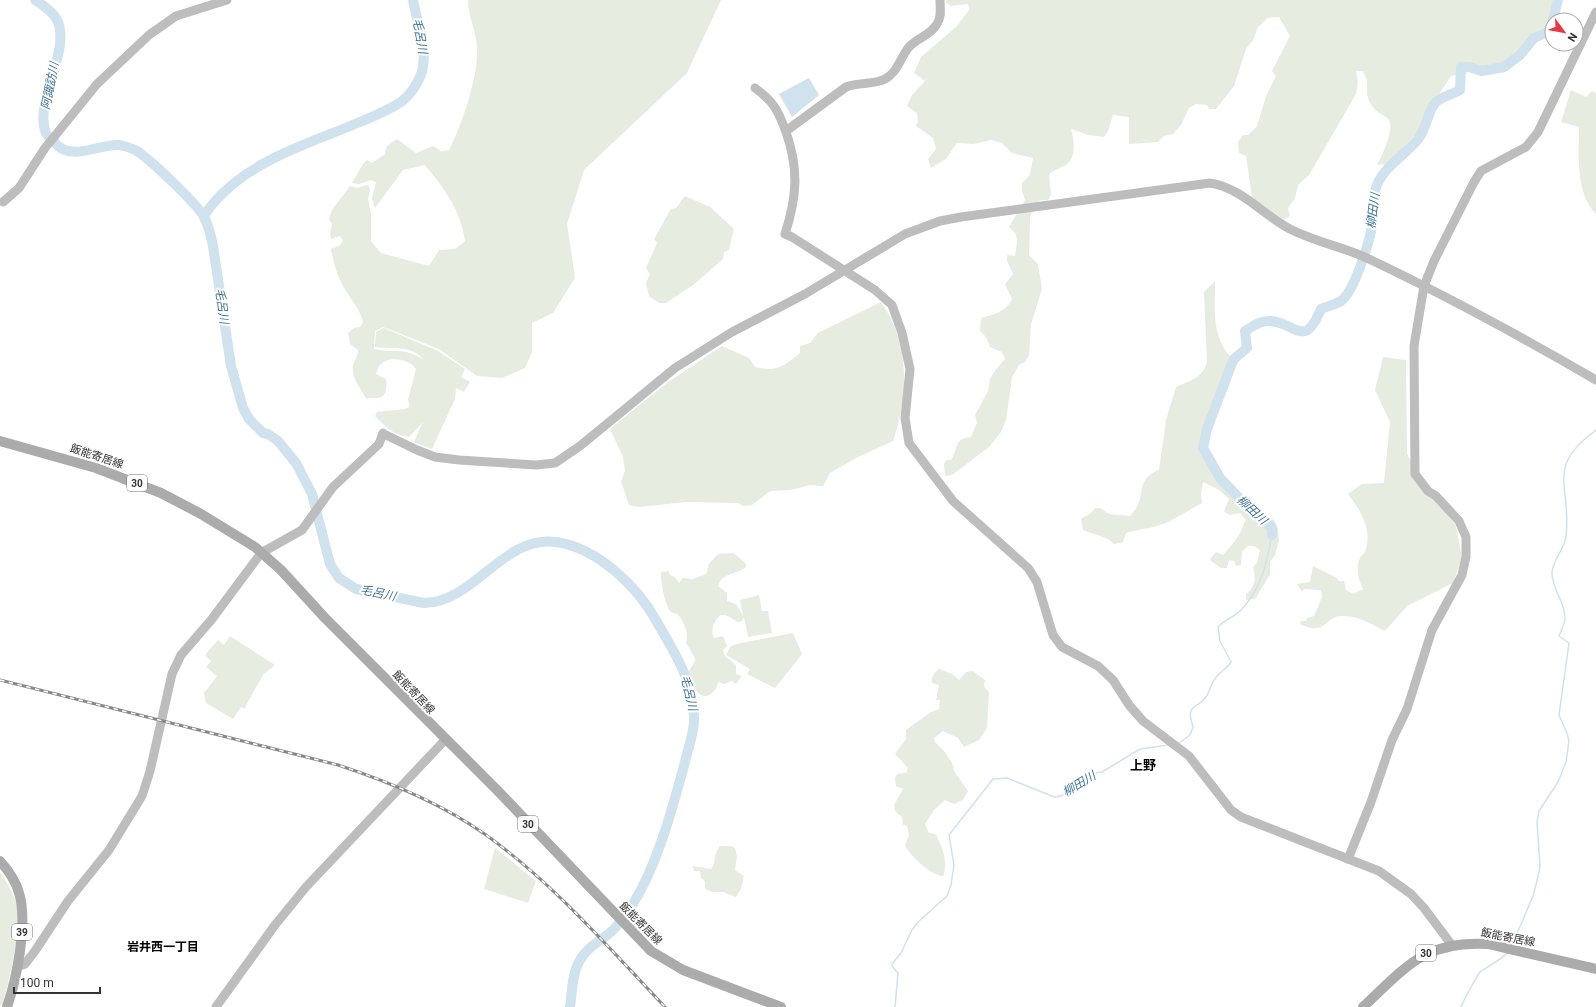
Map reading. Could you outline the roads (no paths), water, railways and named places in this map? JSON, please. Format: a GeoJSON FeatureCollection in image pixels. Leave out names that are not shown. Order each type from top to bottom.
{"type":"FeatureCollection","features":[{"type":"Feature","properties":{"kind":"main road","name":"飯能寄居線"},"geometry":{"type":"LineString","coordinates":[[0,441],[96,468],[161,493],[228,530],[261,553],[280,570],[445,740],[497,790],[651,951],[683,970],[777,1006]]}},
{"type":"Feature","properties":{"kind":"main road","name":"39"},"geometry":{"type":"LineString","coordinates":[[0,861],[17,887],[22,909],[23,925],[15,982],[7,1007]]}},
{"type":"Feature","properties":{"kind":"main road","name":"飯能寄居線"},"geometry":{"type":"LineString","coordinates":[[1363,1007],[1416,959],[1438,948],[1452,944],[1470,942],[1488,944],[1596,968]]}},
{"type":"Feature","properties":{"kind":"street"},"geometry":{"type":"LineString","coordinates":[[2,202],[22,184],[47,146],[97,84],[162,25],[176,16],[227,0]]}},
{"type":"Feature","properties":{"kind":"street"},"geometry":{"type":"LineString","coordinates":[[786,131],[846,87],[875,82],[893,74],[910,46],[938,24],[940,17],[940,0]]}},
{"type":"Feature","properties":{"kind":"street"},"geometry":{"type":"LineString","coordinates":[[1348,859],[1371,802],[1392,740],[1407,709],[1432,630],[1462,575],[1466,557],[1466,536],[1459,521],[1436,496],[1428,491],[1415,474],[1414,346],[1424,286],[1440,248],[1474,182],[1482,171],[1503,158],[1520,151],[1535,137],[1596,12]]}},
{"type":"Feature","properties":{"kind":"street"},"geometry":{"type":"LineString","coordinates":[[755,88],[766,96],[777,108],[794,155],[795,171],[793,201],[785,234],[792,237],[884,297],[892,305],[908,352],[910,369],[905,418],[909,443],[914,452],[953,501],[1028,568],[1037,582],[1053,635],[1062,647],[1098,666],[1113,680],[1129,705],[1143,721],[1189,756],[1231,810],[1241,817],[1379,871],[1411,894],[1452,944]]}},
{"type":"Feature","properties":{"kind":"street"},"geometry":{"type":"LineString","coordinates":[[17,967],[25,964],[35,951],[68,901],[109,850],[131,814],[147,782],[168,688],[175,665],[181,655],[212,619],[261,553],[298,533],[321,505],[333,487],[379,444],[385,434],[417,450],[436,457],[536,465],[555,463],[580,446],[684,362],[739,328],[805,294],[905,234],[940,221],[993,211],[1210,183],[1231,189],[1290,229],[1365,257],[1424,286],[1596,380]]}},
{"type":"Feature","properties":{"kind":"street"},"geometry":{"type":"LineString","coordinates":[[216,1007],[275,925],[306,887],[445,740]]}},
{"type":"Feature","properties":{"kind":"water"},"geometry":{"type":"Polygon","coordinates":[[[809,78],[819,95],[792,117],[779,94],[809,78]]]}},
{"type":"Feature","properties":{"kind":"waterway","name":"毛呂川"},"geometry":{"type":"LineString","coordinates":[[35,0],[53,14],[57,20],[60,32],[60,46],[57,61],[44,107],[43,121],[46,133],[56,144],[63,149],[70,151],[78,152],[112,145],[120,145],[135,150],[150,161],[172,181],[204,217],[209,227],[213,246],[231,366],[243,408],[249,419],[263,433],[268,434],[278,441],[296,463],[312,494],[330,564],[339,578],[356,589],[424,603],[442,600],[459,592],[504,558],[520,548],[537,543],[556,542],[587,552],[615,571],[628,583],[649,609],[676,655],[682,667],[690,691],[693,704],[694,723],[691,740],[670,815],[658,852],[643,887],[634,902],[615,928],[590,948],[579,962],[574,978],[570,1007]]}},
{"type":"Feature","properties":{"kind":"waterway","name":"毛呂川"},"geometry":{"type":"LineString","coordinates":[[204,216],[223,193],[252,170],[286,152],[384,111],[401,102],[408,96],[422,72],[424,63],[423,45],[413,0]]}},
{"type":"Feature","properties":{"kind":"waterway","name":"柳田川"},"geometry":{"type":"LineString","coordinates":[[1555,12],[1558,0]]}},
{"type":"Feature","properties":{"kind":"waterway","name":"柳田川"},"geometry":{"type":"LineString","coordinates":[[1272,535],[1272,529],[1268,523],[1242,501],[1220,478],[1203,448],[1207,429],[1232,363],[1235,358],[1247,348],[1245,331],[1264,321],[1280,323],[1300,331],[1305,331],[1310,328],[1321,309],[1341,301],[1352,286],[1357,275],[1370,237],[1373,218],[1374,193],[1377,185],[1385,171],[1414,144],[1422,134],[1433,105],[1441,99],[1460,90],[1461,67],[1469,67],[1482,71],[1504,67],[1520,55],[1534,38],[1544,34]]}},
{"type":"Feature","properties":{"kind":"waterway"},"geometry":{"type":"LineString","coordinates":[[1512,945],[1533,896],[1538,877],[1540,866],[1537,822],[1539,811],[1558,782],[1566,762],[1569,741],[1559,715],[1569,643],[1559,636],[1565,621],[1565,613],[1552,578],[1554,563],[1564,545],[1566,536],[1567,518],[1564,478],[1565,467],[1570,455],[1580,443],[1596,430]]}},
{"type":"Feature","properties":{"kind":"waterway","name":"柳田川"},"geometry":{"type":"LineString","coordinates":[[1179,743],[1190,735],[1193,727],[1190,714],[1191,710],[1203,701],[1214,680],[1231,662],[1220,641],[1218,627],[1239,612],[1249,601],[1263,574],[1272,535]]}},
{"type":"Feature","properties":{"kind":"waterway","name":"柳田川"},"geometry":{"type":"LineString","coordinates":[[895,1007],[898,973],[892,964],[901,953],[912,930],[918,922],[947,896],[951,885],[954,865],[949,835],[993,779],[1007,778],[1054,797],[1061,796],[1068,792],[1077,782],[1094,773],[1102,772],[1140,749],[1168,745]]}},
{"type":"Feature","properties":{"kind":"waterway"},"geometry":{"type":"LineString","coordinates":[[1461,1007],[1480,972],[1499,960],[1508,952]]}},
{"type":"Feature","properties":{"kind":"railway"},"geometry":{"type":"LineString","coordinates":[[0,680],[338,765],[415,794],[469,824],[511,854],[579,916],[665,1007]]}},
{"type":"Feature","properties":{"kind":"district","name":"上野"},"geometry":{"type":"Point","coordinates":[1143,765]}},
{"type":"Feature","properties":{"kind":"district","name":"岩井西一丁目"},"geometry":{"type":"Point","coordinates":[163,947]}},
{"type":"Feature","properties":{"kind":"water label","name":"阿諏訪川"},"geometry":{"type":"Point","coordinates":[50,86]}}]}
